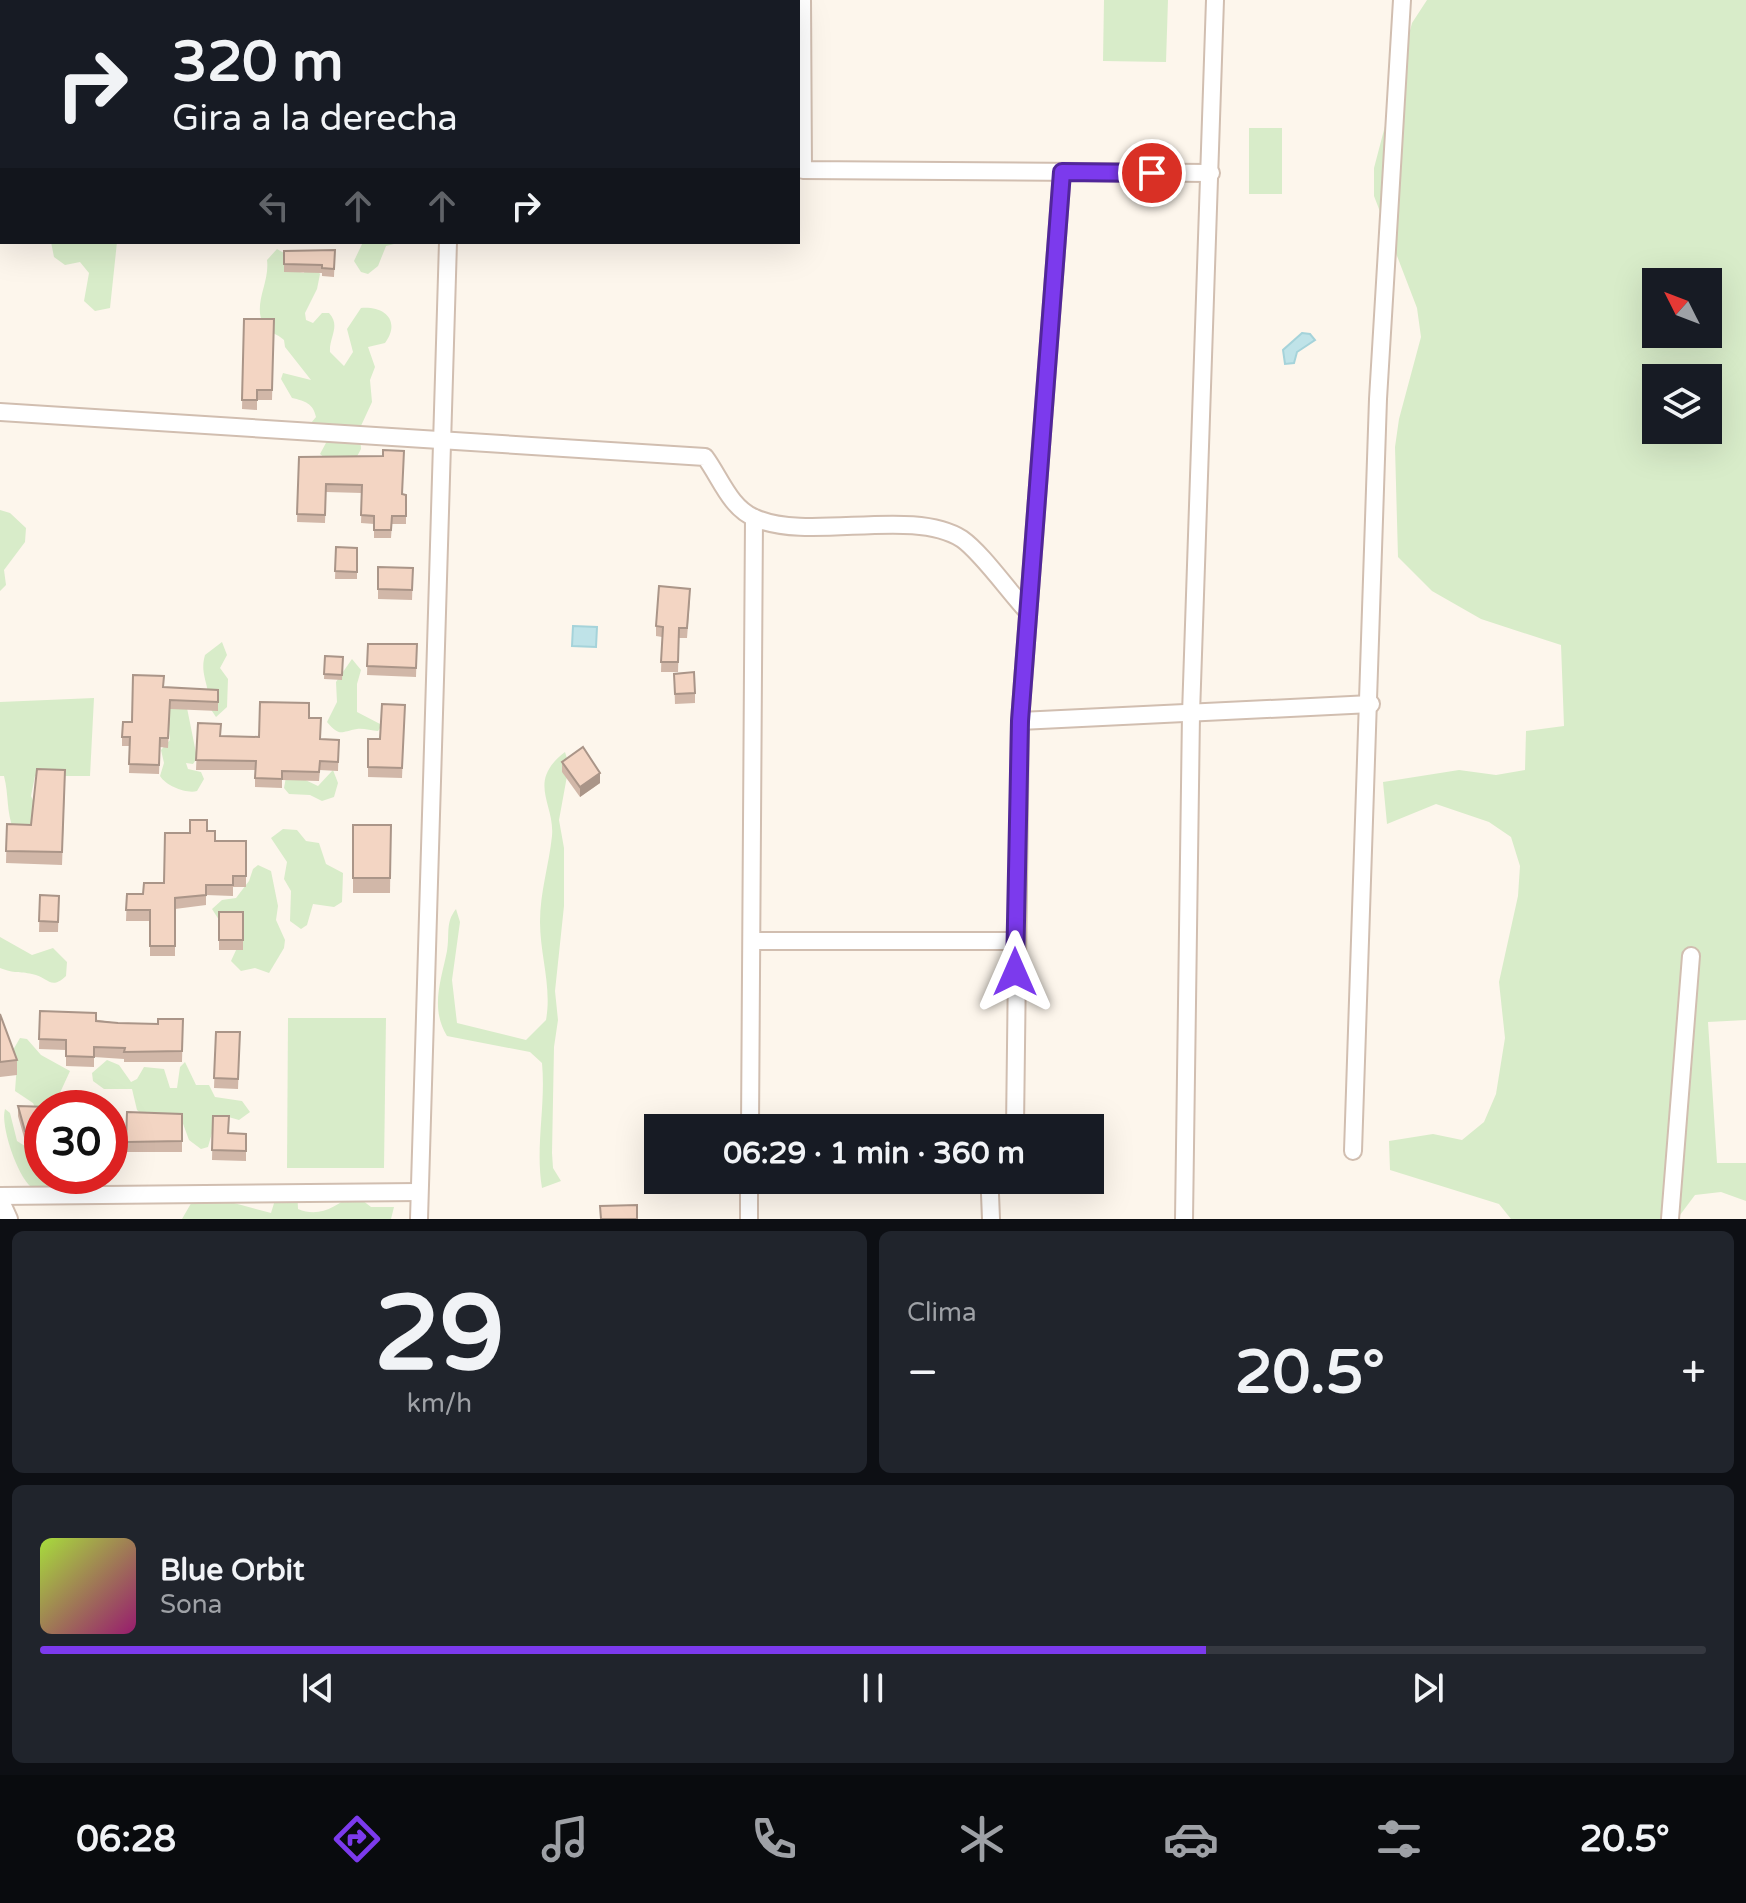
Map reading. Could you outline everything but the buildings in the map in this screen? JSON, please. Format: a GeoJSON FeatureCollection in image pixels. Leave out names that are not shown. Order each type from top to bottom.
{"type":"FeatureCollection","features":[{"type":"Feature","properties":{"kind":"street"},"geometry":{"type":"LineString","coordinates":[[800,20],[802,0]]}},
{"type":"Feature","properties":{"kind":"street"},"geometry":{"type":"LineString","coordinates":[[1184,1219],[1191,714],[1215,0]]}},
{"type":"Feature","properties":{"kind":"street"},"geometry":{"type":"LineString","coordinates":[[1353,1151],[1371,704],[1378,399],[1402,0]]}},
{"type":"Feature","properties":{"kind":"street"},"geometry":{"type":"LineString","coordinates":[[800,92],[803,170],[1211,173]]}},
{"type":"Feature","properties":{"kind":"street"},"geometry":{"type":"LineString","coordinates":[[1015,1114],[1020,721],[1062,172]]}},
{"type":"Feature","properties":{"kind":"street"},"geometry":{"type":"LineString","coordinates":[[419,1219],[448,244]]}},
{"type":"Feature","properties":{"kind":"street"},"geometry":{"type":"LineString","coordinates":[[0,412],[705,457],[732,501],[754,518],[784,524],[944,532],[961,539],[1028,612]]}},
{"type":"Feature","properties":{"kind":"street"},"geometry":{"type":"LineString","coordinates":[[750,1114],[754,518]]}},
{"type":"Feature","properties":{"kind":"street"},"geometry":{"type":"LineString","coordinates":[[1020,721],[1371,704]]}},
{"type":"Feature","properties":{"kind":"street"},"geometry":{"type":"LineString","coordinates":[[753,941],[1015,941]]}},
{"type":"Feature","properties":{"kind":"street"},"geometry":{"type":"LineString","coordinates":[[1670,1219],[1691,956]]}},
{"type":"Feature","properties":{"kind":"street"},"geometry":{"type":"LineString","coordinates":[[9,1219],[0,1197],[419,1192]]}},
{"type":"Feature","properties":{"kind":"street"},"geometry":{"type":"LineString","coordinates":[[749,1194],[749,1219]]}},
{"type":"Feature","properties":{"kind":"street"},"geometry":{"type":"LineString","coordinates":[[990,1194],[991,1219]]}},
{"type":"Feature","properties":{"kind":"green space"},"geometry":{"type":"Polygon","coordinates":[[[1104,0],[1168,0],[1166,62],[1103,61],[1104,0]]]}},
{"type":"Feature","properties":{"kind":"green space"},"geometry":{"type":"Polygon","coordinates":[[[1427,0],[1746,0],[1746,1020],[1708,1022],[1717,1163],[1746,1163],[1746,1201],[1721,1192],[1695,1195],[1677,1219],[1511,1219],[1499,1204],[1390,1170],[1389,1141],[1433,1134],[1462,1140],[1484,1122],[1496,1094],[1505,1038],[1499,982],[1518,896],[1520,866],[1511,837],[1489,822],[1436,804],[1387,824],[1383,782],[1459,770],[1496,775],[1525,770],[1526,731],[1564,726],[1561,645],[1481,619],[1432,591],[1398,557],[1395,447],[1399,419],[1421,337],[1417,308],[1374,196],[1374,168],[1412,23],[1427,0]]]}},
{"type":"Feature","properties":{"kind":"green space"},"geometry":{"type":"Polygon","coordinates":[[[1249,128],[1282,128],[1282,194],[1249,194],[1249,128]]]}},
{"type":"Feature","properties":{"kind":"green space"},"geometry":{"type":"Polygon","coordinates":[[[51,244],[117,244],[110,308],[95,311],[84,301],[89,273],[80,262],[65,265],[54,257],[51,244]]]}},
{"type":"Feature","properties":{"kind":"green space"},"geometry":{"type":"Polygon","coordinates":[[[362,244],[394,244],[386,246],[378,266],[368,274],[361,272],[354,261],[362,244]]]}},
{"type":"Feature","properties":{"kind":"green space"},"geometry":{"type":"Polygon","coordinates":[[[277,249],[289,256],[291,270],[304,273],[306,266],[313,264],[320,274],[317,289],[305,313],[306,320],[313,323],[322,313],[329,313],[334,322],[330,352],[344,366],[353,352],[347,329],[361,308],[383,312],[391,322],[390,335],[385,343],[368,347],[375,367],[370,380],[372,402],[360,428],[361,449],[354,462],[325,458],[320,454],[327,441],[311,423],[316,417],[313,409],[305,402],[292,398],[281,379],[283,373],[311,380],[285,347],[284,340],[265,327],[260,316],[267,260],[277,249]]]}},
{"type":"Feature","properties":{"kind":"green space"},"geometry":{"type":"Polygon","coordinates":[[[0,510],[10,513],[26,528],[25,542],[4,570],[6,585],[0,591],[0,510]]]}},
{"type":"Feature","properties":{"kind":"green space"},"geometry":{"type":"Polygon","coordinates":[[[222,642],[227,655],[220,668],[228,679],[227,707],[216,717],[208,705],[204,662],[205,655],[222,642]]]}},
{"type":"Feature","properties":{"kind":"green space"},"geometry":{"type":"Polygon","coordinates":[[[352,659],[361,670],[357,684],[357,712],[382,725],[378,731],[359,729],[340,732],[327,722],[337,702],[336,682],[352,659]]]}},
{"type":"Feature","properties":{"kind":"green space"},"geometry":{"type":"Polygon","coordinates":[[[94,698],[90,776],[35,776],[31,796],[37,809],[35,823],[14,831],[4,776],[0,776],[0,702],[94,698]]]}},
{"type":"Feature","properties":{"kind":"green space"},"geometry":{"type":"Polygon","coordinates":[[[167,708],[187,708],[197,758],[193,764],[186,763],[188,769],[201,772],[204,779],[197,791],[177,788],[160,776],[164,763],[161,750],[170,740],[167,708]]]}},
{"type":"Feature","properties":{"kind":"green space"},"geometry":{"type":"Polygon","coordinates":[[[565,752],[569,765],[559,820],[564,848],[564,906],[555,991],[558,1020],[554,1047],[552,1153],[553,1168],[561,1181],[542,1188],[542,1063],[530,1052],[447,1036],[439,1015],[438,994],[449,924],[456,909],[460,922],[452,980],[457,1023],[526,1040],[546,1020],[548,995],[540,922],[552,824],[545,783],[553,763],[565,752]]]}},
{"type":"Feature","properties":{"kind":"green space"},"geometry":{"type":"Polygon","coordinates":[[[289,760],[299,777],[318,786],[333,770],[338,783],[334,797],[322,801],[310,795],[289,794],[284,788],[289,760]]]}},
{"type":"Feature","properties":{"kind":"green space"},"geometry":{"type":"Polygon","coordinates":[[[283,829],[297,830],[306,841],[319,843],[326,864],[343,873],[342,902],[334,907],[313,904],[307,925],[301,929],[290,921],[291,891],[284,879],[287,862],[271,838],[283,829]]]}},
{"type":"Feature","properties":{"kind":"green space"},"geometry":{"type":"Polygon","coordinates":[[[258,865],[271,871],[278,906],[276,920],[285,940],[284,948],[269,973],[255,968],[241,971],[231,961],[237,948],[212,909],[222,900],[236,898],[258,865]]]}},
{"type":"Feature","properties":{"kind":"green space"},"geometry":{"type":"Polygon","coordinates":[[[0,937],[32,955],[53,948],[67,962],[66,976],[53,983],[28,973],[0,968],[0,937]]]}},
{"type":"Feature","properties":{"kind":"green space"},"geometry":{"type":"Polygon","coordinates":[[[288,1018],[386,1018],[384,1168],[287,1168],[288,1018]]]}},
{"type":"Feature","properties":{"kind":"green space"},"geometry":{"type":"Polygon","coordinates":[[[20,1038],[27,1039],[41,1055],[70,1071],[61,1090],[24,1090],[24,1097],[15,1091],[17,1064],[13,1050],[20,1038]]]}},
{"type":"Feature","properties":{"kind":"green space"},"geometry":{"type":"Polygon","coordinates":[[[107,1060],[119,1065],[131,1082],[137,1079],[144,1067],[164,1069],[170,1088],[177,1088],[180,1067],[185,1062],[196,1085],[209,1085],[215,1097],[242,1101],[250,1112],[239,1120],[225,1116],[214,1126],[208,1147],[201,1149],[189,1140],[182,1121],[142,1114],[137,1110],[132,1089],[104,1089],[93,1081],[92,1073],[107,1060]]]}},
{"type":"Feature","properties":{"kind":"green space"},"geometry":{"type":"Polygon","coordinates":[[[5,1109],[10,1113],[17,1141],[24,1145],[24,1177],[7,1138],[5,1109]]]}},
{"type":"Feature","properties":{"kind":"green space"},"geometry":{"type":"Polygon","coordinates":[[[297,1186],[298,1209],[313,1212],[327,1210],[353,1193],[371,1207],[394,1207],[391,1219],[182,1219],[197,1193],[271,1213],[275,1200],[297,1186]]]}},
{"type":"Feature","properties":{"kind":"water"},"geometry":{"type":"Polygon","coordinates":[[[1302,333],[1310,334],[1315,340],[1297,352],[1294,363],[1285,364],[1283,350],[1302,333]]]}},
{"type":"Feature","properties":{"kind":"water"},"geometry":{"type":"Polygon","coordinates":[[[573,626],[597,627],[596,647],[572,646],[573,626]]]}},
{"type":"Feature","properties":{"kind":"route"},"geometry":{"type":"LineString","coordinates":[[1015,972],[1020,721],[1062,172],[1152,173]]}}]}
